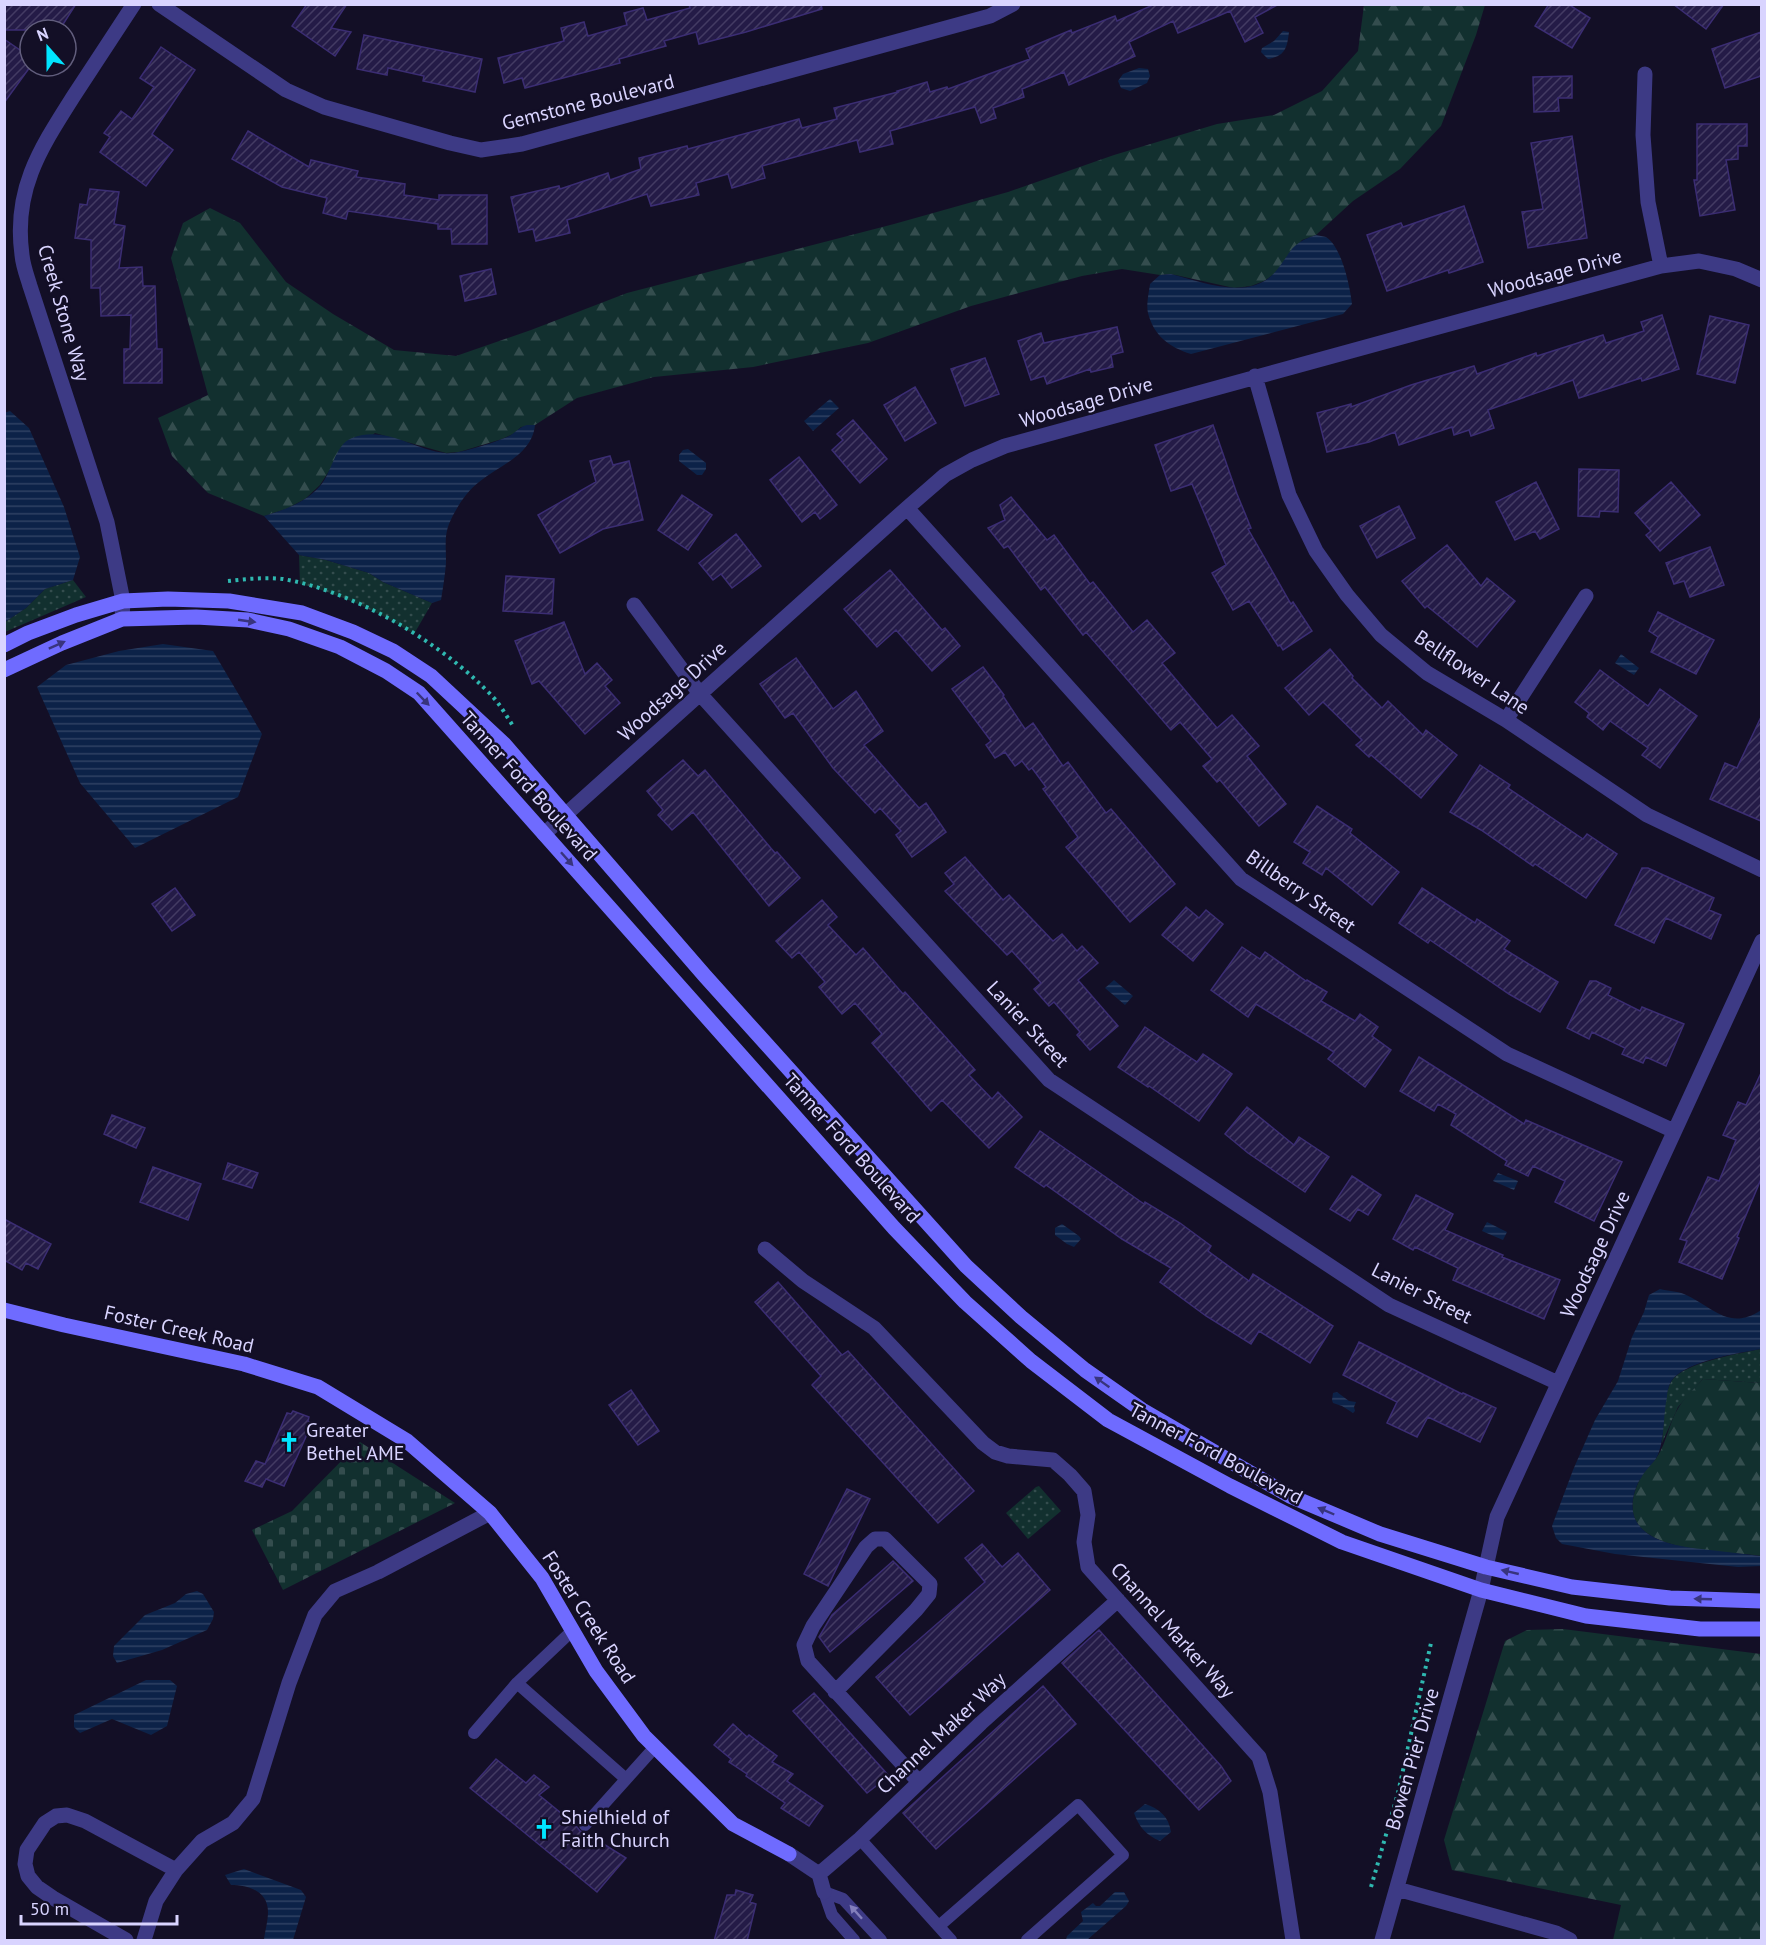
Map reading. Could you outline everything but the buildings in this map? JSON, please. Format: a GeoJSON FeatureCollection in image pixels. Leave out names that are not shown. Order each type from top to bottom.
{"type":"FeatureCollection","features":[{"type":"Feature","properties":{"kind":"street","name":"Creek Stone Way"},"geometry":{"type":"LineString","coordinates":[[122,620],[123,601],[107,522],[30,286],[22,255],[21,230],[22,202],[30,171],[43,144],[134,4]]}},
{"type":"Feature","properties":{"kind":"street","name":"Gemstone Boulevard"},"geometry":{"type":"LineString","coordinates":[[159,4],[286,90],[324,107],[481,150],[522,144],[990,16],[1013,4]]}},
{"type":"Feature","properties":{"kind":"street"},"geometry":{"type":"LineString","coordinates":[[1645,74],[1643,135],[1648,202],[1660,266]]}},
{"type":"Feature","properties":{"kind":"street","name":"Woodsage Drive"},"geometry":{"type":"LineString","coordinates":[[544,834],[907,508],[945,475],[972,460],[1005,446],[1660,266],[1699,261],[1736,269],[1761,280]]}},
{"type":"Feature","properties":{"kind":"street","name":"Bellflower Lane"},"geometry":{"type":"LineString","coordinates":[[1255,376],[1289,495],[1316,551],[1347,595],[1381,635],[1427,673],[1506,720],[1647,816],[1761,870]]}},
{"type":"Feature","properties":{"kind":"street","name":"Billberry Street"},"geometry":{"type":"LineString","coordinates":[[907,508],[1241,879],[1507,1054],[1674,1131]]}},
{"type":"Feature","properties":{"kind":"street"},"geometry":{"type":"LineString","coordinates":[[1506,720],[1586,596]]}},
{"type":"Feature","properties":{"kind":"street","name":"Tanner Ford Boulevard"},"geometry":{"type":"LineString","coordinates":[[4,645],[28,633],[76,615],[123,601],[168,599],[229,601],[302,613],[353,632],[393,651],[431,676],[504,744],[713,985],[966,1266],[1021,1317],[1085,1370],[1142,1410],[1290,1496],[1380,1534],[1486,1567],[1572,1587],[1670,1598],[1761,1601]]}},
{"type":"Feature","properties":{"kind":"street","name":"Lanier Street"},"geometry":{"type":"LineString","coordinates":[[634,604],[700,694],[1049,1080],[1389,1305],[1558,1383]]}},
{"type":"Feature","properties":{"kind":"street","name":"Tanner Ford Boulevard"},"geometry":{"type":"LineString","coordinates":[[4,670],[62,643],[122,620],[196,617],[248,620],[289,629],[340,647],[386,671],[418,693],[894,1227],[965,1302],[1031,1361],[1108,1420],[1342,1542],[1481,1590],[1586,1616],[1700,1629],[1761,1629]]}},
{"type":"Feature","properties":{"kind":"street","name":"Woodsage Drive"},"geometry":{"type":"LineString","coordinates":[[1481,1590],[1497,1517],[1761,941]]}},
{"type":"Feature","properties":{"kind":"street","name":"Channel Marker Way"},"geometry":{"type":"LineString","coordinates":[[765,1249],[802,1281],[874,1328],[983,1443],[995,1452],[1008,1456],[1053,1460],[1084,1491],[1088,1515],[1084,1542],[1088,1567],[1260,1757],[1270,1792],[1293,1941]]}},
{"type":"Feature","properties":{"kind":"street","name":"Foster Creek Road"},"geometry":{"type":"LineString","coordinates":[[4,1310],[74,1328],[244,1364],[318,1387],[407,1441],[490,1513],[543,1578],[596,1671],[644,1736],[733,1824],[789,1854],[819,1874]]}},
{"type":"Feature","properties":{"kind":"street"},"geometry":{"type":"LineString","coordinates":[[144,1941],[156,1901],[176,1870],[202,1841],[232,1822],[253,1799],[289,1683],[315,1615],[335,1592],[490,1513]]}},
{"type":"Feature","properties":{"kind":"street"},"geometry":{"type":"LineString","coordinates":[[835,1692],[929,1594],[930,1584],[885,1539],[875,1539],[866,1547],[813,1626],[804,1645],[808,1661],[835,1692],[919,1782]]}},
{"type":"Feature","properties":{"kind":"street","name":"Bowen Pier Drive"},"geometry":{"type":"LineString","coordinates":[[1382,1941],[1481,1590]]}},
{"type":"Feature","properties":{"kind":"street","name":"Channel Maker Way"},"geometry":{"type":"LineString","coordinates":[[819,1874],[860,1839],[981,1723],[1118,1600]]}},
{"type":"Feature","properties":{"kind":"street"},"geometry":{"type":"LineString","coordinates":[[126,1941],[53,1898],[37,1887],[28,1876],[25,1864],[27,1850],[45,1823],[56,1816],[67,1815],[76,1818],[176,1870]]}},
{"type":"Feature","properties":{"kind":"street"},"geometry":{"type":"LineString","coordinates":[[819,1874],[824,1892]]}},
{"type":"Feature","properties":{"kind":"street"},"geometry":{"type":"LineString","coordinates":[[1397,1889],[1556,1933],[1570,1941]]}},
{"type":"Feature","properties":{"kind":"lane"},"geometry":{"type":"LineString","coordinates":[[474,1733],[517,1683],[573,1630]]}},
{"type":"Feature","properties":{"kind":"lane"},"geometry":{"type":"LineString","coordinates":[[517,1683],[626,1779]]}},
{"type":"Feature","properties":{"kind":"lane"},"geometry":{"type":"LineString","coordinates":[[585,1825],[655,1746]]}},
{"type":"Feature","properties":{"kind":"lane"},"geometry":{"type":"LineString","coordinates":[[939,1926],[1078,1805],[1123,1855],[1027,1941]]}},
{"type":"Feature","properties":{"kind":"lane"},"geometry":{"type":"LineString","coordinates":[[860,1839],[951,1941]]}},
{"type":"Feature","properties":{"kind":"lane"},"geometry":{"type":"LineString","coordinates":[[824,1892],[832,1915],[854,1941]]}},
{"type":"Feature","properties":{"kind":"lane"},"geometry":{"type":"LineString","coordinates":[[824,1892],[843,1899],[881,1941]]}},
{"type":"Feature","properties":{"kind":"path"},"geometry":{"type":"LineString","coordinates":[[1371,1887],[1398,1793],[1431,1643]]}},
{"type":"Feature","properties":{"kind":"green space"},"geometry":{"type":"Polygon","coordinates":[[[1364,5],[1485,5],[1441,126],[1400,169],[1353,201],[1316,235],[1302,240],[1274,274],[1251,286],[1234,288],[1171,274],[1160,275],[1122,269],[1082,276],[971,306],[868,343],[753,367],[654,377],[577,398],[535,425],[521,427],[502,439],[459,452],[446,453],[375,433],[329,471],[320,485],[305,499],[286,509],[264,516],[208,493],[172,456],[158,418],[208,395],[171,258],[183,223],[210,208],[240,223],[286,282],[333,314],[394,350],[456,356],[627,293],[1008,192],[1114,155],[1217,124],[1274,115],[1322,91],[1358,51],[1364,5]]]}},
{"type":"Feature","properties":{"kind":"green space"},"geometry":{"type":"Polygon","coordinates":[[[299,555],[326,560],[369,573],[383,582],[432,603],[414,634],[359,605],[300,584],[299,555]]]}},
{"type":"Feature","properties":{"kind":"green space"},"geometry":{"type":"Polygon","coordinates":[[[73,580],[86,597],[5,632],[5,622],[26,608],[45,589],[73,580]]]}},
{"type":"Feature","properties":{"kind":"green space"},"geometry":{"type":"Polygon","coordinates":[[[1761,1349],[1761,1383],[1703,1379],[1678,1407],[1662,1443],[1666,1395],[1671,1382],[1677,1375],[1699,1364],[1761,1349]]]}},
{"type":"Feature","properties":{"kind":"green space"},"geometry":{"type":"Polygon","coordinates":[[[1703,1379],[1761,1383],[1761,1556],[1694,1549],[1670,1544],[1651,1535],[1637,1523],[1633,1504],[1640,1479],[1657,1457],[1679,1407],[1703,1379]]]}},
{"type":"Feature","properties":{"kind":"green space"},"geometry":{"type":"Polygon","coordinates":[[[360,1442],[455,1503],[283,1590],[252,1530],[292,1511],[360,1442]]]}},
{"type":"Feature","properties":{"kind":"green space"},"geometry":{"type":"Polygon","coordinates":[[[1039,1486],[1061,1511],[1028,1539],[1006,1513],[1039,1486]]]}},
{"type":"Feature","properties":{"kind":"green space"},"geometry":{"type":"Polygon","coordinates":[[[1563,1629],[1761,1654],[1761,1940],[1613,1940],[1621,1905],[1452,1870],[1444,1840],[1505,1641],[1527,1630],[1563,1629]]]}},
{"type":"Feature","properties":{"kind":"water"},"geometry":{"type":"Polygon","coordinates":[[[1283,31],[1289,32],[1284,50],[1279,56],[1268,59],[1261,52],[1262,48],[1274,41],[1283,31]]]}},
{"type":"Feature","properties":{"kind":"water"},"geometry":{"type":"Polygon","coordinates":[[[1139,68],[1148,69],[1150,76],[1147,83],[1130,91],[1121,88],[1118,81],[1123,74],[1139,68]]]}},
{"type":"Feature","properties":{"kind":"water"},"geometry":{"type":"Polygon","coordinates":[[[1316,235],[1326,237],[1332,242],[1341,258],[1352,304],[1343,314],[1191,354],[1169,344],[1154,328],[1147,306],[1150,284],[1160,275],[1171,274],[1226,287],[1253,286],[1276,271],[1296,245],[1316,235]]]}},
{"type":"Feature","properties":{"kind":"water"},"geometry":{"type":"Polygon","coordinates":[[[830,399],[839,408],[813,431],[804,421],[830,399]]]}},
{"type":"Feature","properties":{"kind":"water"},"geometry":{"type":"Polygon","coordinates":[[[10,411],[29,428],[64,507],[80,557],[73,580],[45,589],[26,608],[5,622],[4,413],[10,411]]]}},
{"type":"Feature","properties":{"kind":"water"},"geometry":{"type":"Polygon","coordinates":[[[527,425],[535,425],[533,435],[522,452],[472,488],[466,494],[449,524],[441,600],[432,603],[383,582],[369,573],[326,560],[299,555],[264,516],[294,505],[314,492],[324,480],[342,446],[352,438],[376,434],[433,451],[451,453],[498,441],[527,425]]]}},
{"type":"Feature","properties":{"kind":"water"},"geometry":{"type":"Polygon","coordinates":[[[688,449],[706,463],[706,469],[702,475],[697,475],[679,461],[679,455],[683,450],[688,449]]]}},
{"type":"Feature","properties":{"kind":"water"},"geometry":{"type":"Polygon","coordinates":[[[163,644],[213,651],[262,734],[238,797],[135,848],[80,783],[37,687],[66,665],[119,651],[163,644]]]}},
{"type":"Feature","properties":{"kind":"water"},"geometry":{"type":"Polygon","coordinates":[[[1621,654],[1639,668],[1634,675],[1615,663],[1621,654]]]}},
{"type":"Feature","properties":{"kind":"water"},"geometry":{"type":"Polygon","coordinates":[[[1114,980],[1133,996],[1125,1005],[1105,988],[1114,980]]]}},
{"type":"Feature","properties":{"kind":"water"},"geometry":{"type":"Polygon","coordinates":[[[1498,1173],[1518,1181],[1514,1190],[1493,1181],[1498,1173]]]}},
{"type":"Feature","properties":{"kind":"water"},"geometry":{"type":"Polygon","coordinates":[[[1487,1222],[1507,1232],[1503,1240],[1482,1231],[1487,1222]]]}},
{"type":"Feature","properties":{"kind":"water"},"geometry":{"type":"Polygon","coordinates":[[[1062,1224],[1081,1239],[1074,1247],[1055,1235],[1055,1228],[1062,1224]]]}},
{"type":"Feature","properties":{"kind":"water"},"geometry":{"type":"Polygon","coordinates":[[[1660,1289],[1684,1294],[1730,1318],[1750,1316],[1761,1310],[1761,1349],[1701,1363],[1679,1373],[1672,1380],[1667,1393],[1659,1452],[1637,1485],[1633,1499],[1633,1513],[1638,1525],[1658,1540],[1685,1547],[1760,1556],[1761,1566],[1738,1567],[1615,1554],[1562,1544],[1556,1538],[1552,1526],[1573,1470],[1595,1420],[1618,1381],[1649,1295],[1660,1289]]]}},
{"type":"Feature","properties":{"kind":"water"},"geometry":{"type":"Polygon","coordinates":[[[1337,1392],[1349,1401],[1356,1402],[1353,1413],[1333,1403],[1333,1393],[1337,1392]]]}},
{"type":"Feature","properties":{"kind":"water"},"geometry":{"type":"Polygon","coordinates":[[[197,1591],[203,1594],[214,1612],[207,1630],[162,1650],[117,1663],[113,1656],[114,1646],[145,1615],[175,1603],[186,1594],[197,1591]]]}},
{"type":"Feature","properties":{"kind":"water"},"geometry":{"type":"Polygon","coordinates":[[[146,1680],[170,1680],[177,1686],[167,1726],[151,1735],[112,1719],[80,1733],[74,1727],[74,1715],[146,1680]]]}},
{"type":"Feature","properties":{"kind":"water"},"geometry":{"type":"Polygon","coordinates":[[[1145,1804],[1159,1811],[1168,1822],[1171,1832],[1160,1841],[1147,1833],[1136,1818],[1134,1813],[1145,1804]]]}},
{"type":"Feature","properties":{"kind":"water"},"geometry":{"type":"Polygon","coordinates":[[[244,1869],[301,1890],[306,1897],[293,1940],[264,1940],[268,1919],[265,1899],[250,1888],[231,1885],[225,1875],[244,1869]]]}},
{"type":"Feature","properties":{"kind":"water"},"geometry":{"type":"Polygon","coordinates":[[[1115,1892],[1124,1892],[1129,1901],[1126,1906],[1087,1940],[1066,1940],[1067,1936],[1083,1921],[1081,1912],[1093,1903],[1100,1906],[1115,1892]]]}},
{"type":"Feature","properties":{"kind":"place","name":"Greater Bethel AME"},"geometry":{"type":"Point","coordinates":[289,1442]}},
{"type":"Feature","properties":{"kind":"place","name":"Shielhield of Faith Church"},"geometry":{"type":"Point","coordinates":[544,1829]}}]}
